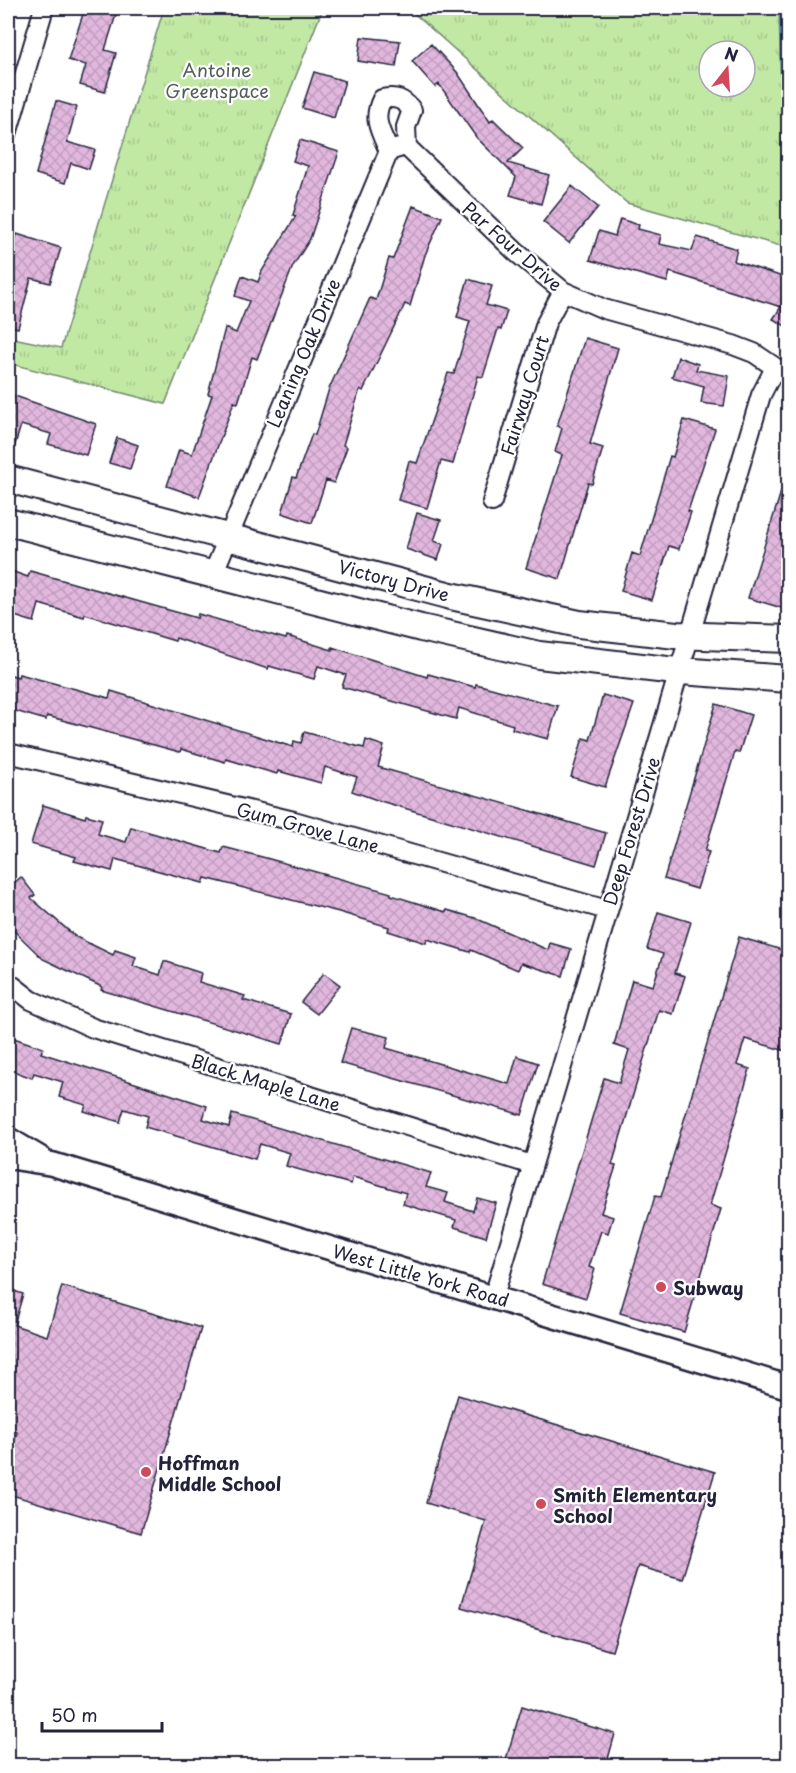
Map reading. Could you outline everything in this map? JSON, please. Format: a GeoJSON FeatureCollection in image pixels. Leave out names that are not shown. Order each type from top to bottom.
{"type":"FeatureCollection","features":[{"type":"Feature","properties":{"kind":"main road","name":"Victory Drive"},"geometry":{"type":"LineString","coordinates":[[8,479],[451,596],[579,624],[691,635],[789,639]]}},
{"type":"Feature","properties":{"kind":"main road"},"geometry":{"type":"LineString","coordinates":[[8,522],[421,628],[539,655],[667,670],[680,669],[789,680]]}},
{"type":"Feature","properties":{"kind":"street"},"geometry":{"type":"LineString","coordinates":[[8,131],[44,8]]}},
{"type":"Feature","properties":{"kind":"street"},"geometry":{"type":"LineString","coordinates":[[394,96],[406,102],[412,110],[406,127],[407,147],[388,151],[376,124],[377,109],[382,99],[394,96]]}},
{"type":"Feature","properties":{"kind":"street","name":"Par Four Drive"},"geometry":{"type":"LineString","coordinates":[[407,147],[516,252],[563,291],[604,309],[733,345],[754,353],[782,372]]}},
{"type":"Feature","properties":{"kind":"street","name":"Leaning Oak Drive"},"geometry":{"type":"LineString","coordinates":[[213,574],[226,536],[388,151]]}},
{"type":"Feature","properties":{"kind":"street","name":"Fairway Court"},"geometry":{"type":"LineString","coordinates":[[492,502],[546,323],[563,291]]}},
{"type":"Feature","properties":{"kind":"street","name":"Deep Forest Drive"},"geometry":{"type":"LineString","coordinates":[[494,1296],[761,395],[782,372]]}},
{"type":"Feature","properties":{"kind":"street","name":"Gum Grove Lane"},"geometry":{"type":"LineString","coordinates":[[8,753],[294,821],[607,910]]}},
{"type":"Feature","properties":{"kind":"street","name":"Black Maple Lane"},"geometry":{"type":"LineString","coordinates":[[8,982],[31,1000],[93,1028],[532,1165]]}},
{"type":"Feature","properties":{"kind":"street","name":"West Little York Road"},"geometry":{"type":"LineString","coordinates":[[8,1139],[52,1164]]}},
{"type":"Feature","properties":{"kind":"street","name":"West Little York Road"},"geometry":{"type":"LineString","coordinates":[[8,1157],[52,1164],[789,1387]]}},
{"type":"Feature","properties":{"kind":"green space","name":"Antoine Greenspace"},"geometry":{"type":"Polygon","coordinates":[[[164,8],[323,8],[165,404],[8,363],[8,337],[61,348],[164,8]]]}},
{"type":"Feature","properties":{"kind":"green space"},"geometry":{"type":"Polygon","coordinates":[[[408,8],[788,8],[788,248],[627,203],[408,8]]]}},
{"type":"Feature","properties":{"kind":"water"},"geometry":{"type":"Polygon","coordinates":[[[779,8],[788,8],[788,109],[781,89],[779,8]]]}},
{"type":"Feature","properties":{"kind":"building"},"geometry":{"type":"Polygon","coordinates":[[[85,8],[118,8],[105,50],[116,53],[105,92],[80,85],[86,65],[68,60],[85,8]]]}},
{"type":"Feature","properties":{"kind":"building"},"geometry":{"type":"Polygon","coordinates":[[[361,37],[400,41],[396,67],[358,61],[361,37]]]}},
{"type":"Feature","properties":{"kind":"building"},"geometry":{"type":"Polygon","coordinates":[[[431,44],[457,72],[490,122],[493,119],[523,148],[508,163],[549,175],[541,204],[510,195],[516,177],[476,137],[439,84],[435,87],[412,61],[431,44]]]}},
{"type":"Feature","properties":{"kind":"building"},"geometry":{"type":"Polygon","coordinates":[[[314,72],[345,81],[334,118],[302,108],[314,72]]]}},
{"type":"Feature","properties":{"kind":"building"},"geometry":{"type":"Polygon","coordinates":[[[56,101],[77,107],[67,142],[95,150],[89,169],[71,163],[65,183],[36,174],[56,101]]]}},
{"type":"Feature","properties":{"kind":"building"},"geometry":{"type":"Polygon","coordinates":[[[300,140],[339,152],[310,239],[293,266],[257,359],[252,357],[238,403],[234,402],[199,497],[167,486],[179,450],[192,454],[212,395],[208,394],[225,328],[236,333],[249,301],[235,296],[242,276],[258,282],[262,271],[296,216],[293,215],[308,166],[293,161],[300,140]]]}},
{"type":"Feature","properties":{"kind":"building"},"geometry":{"type":"Polygon","coordinates":[[[572,186],[598,207],[569,243],[543,222],[572,186]]]}},
{"type":"Feature","properties":{"kind":"building"},"geometry":{"type":"Polygon","coordinates":[[[413,206],[442,217],[425,255],[410,306],[405,304],[363,391],[360,389],[343,445],[347,447],[334,483],[326,480],[312,523],[282,513],[293,477],[296,478],[312,434],[315,435],[329,389],[370,298],[376,300],[389,258],[393,259],[413,206]]]}},
{"type":"Feature","properties":{"kind":"building"},"geometry":{"type":"Polygon","coordinates":[[[620,219],[639,225],[638,229],[661,235],[659,244],[692,251],[697,237],[737,249],[734,261],[789,279],[789,328],[773,319],[781,307],[670,272],[667,282],[590,260],[599,231],[615,236],[620,219]]]}},
{"type":"Feature","properties":{"kind":"building"},"geometry":{"type":"Polygon","coordinates":[[[17,234],[61,248],[50,283],[31,278],[18,328],[8,325],[8,264],[17,234]]]}},
{"type":"Feature","properties":{"kind":"building"},"geometry":{"type":"Polygon","coordinates":[[[468,279],[492,286],[486,305],[507,311],[501,330],[498,329],[483,377],[478,376],[453,464],[441,461],[427,508],[398,500],[409,461],[417,463],[448,373],[454,374],[470,321],[457,317],[468,279]]]}},
{"type":"Feature","properties":{"kind":"building"},"geometry":{"type":"Polygon","coordinates":[[[585,338],[618,348],[590,444],[603,448],[592,484],[588,483],[560,579],[526,568],[562,455],[555,452],[562,428],[557,426],[585,338]]]}},
{"type":"Feature","properties":{"kind":"building"},"geometry":{"type":"Polygon","coordinates":[[[678,357],[698,364],[696,370],[729,376],[724,406],[701,403],[704,386],[672,377],[678,357]]]}},
{"type":"Feature","properties":{"kind":"building"},"geometry":{"type":"Polygon","coordinates":[[[12,395],[96,424],[86,455],[48,444],[51,434],[21,425],[11,458],[8,457],[8,408],[12,395]]]}},
{"type":"Feature","properties":{"kind":"building"},"geometry":{"type":"Polygon","coordinates":[[[684,420],[715,429],[688,511],[691,512],[679,549],[669,546],[652,600],[621,591],[632,553],[640,556],[670,456],[673,457],[684,420]]]}},
{"type":"Feature","properties":{"kind":"building"},"geometry":{"type":"Polygon","coordinates":[[[117,438],[138,445],[130,469],[109,463],[117,438]]]}},
{"type":"Feature","properties":{"kind":"building"},"geometry":{"type":"Polygon","coordinates":[[[785,479],[789,480],[789,588],[782,608],[748,598],[785,479]]]}},
{"type":"Feature","properties":{"kind":"building"},"geometry":{"type":"Polygon","coordinates":[[[417,513],[441,520],[434,541],[443,544],[438,560],[406,549],[417,513]]]}},
{"type":"Feature","properties":{"kind":"building"},"geometry":{"type":"Polygon","coordinates":[[[8,570],[28,577],[30,571],[197,618],[198,614],[286,639],[287,636],[332,650],[332,647],[427,677],[428,674],[475,687],[476,684],[558,706],[548,739],[512,729],[513,725],[459,708],[456,719],[342,687],[346,675],[318,666],[314,679],[269,666],[268,669],[176,638],[175,641],[85,614],[84,617],[39,604],[34,622],[8,614],[11,599],[8,597],[8,570]]]}},
{"type":"Feature","properties":{"kind":"building"},"geometry":{"type":"Polygon","coordinates":[[[8,674],[18,677],[19,674],[109,698],[111,691],[293,747],[294,741],[301,743],[304,732],[364,748],[366,740],[384,746],[378,767],[606,833],[596,865],[352,791],[357,777],[325,767],[321,783],[278,771],[277,774],[226,759],[225,762],[181,749],[180,752],[47,716],[46,720],[8,709],[8,674]]]}},
{"type":"Feature","properties":{"kind":"building"},"geometry":{"type":"Polygon","coordinates":[[[603,695],[634,704],[605,787],[571,777],[583,738],[590,740],[603,695]]]}},
{"type":"Feature","properties":{"kind":"building"},"geometry":{"type":"Polygon","coordinates":[[[716,704],[751,715],[739,753],[735,752],[705,851],[709,852],[697,889],[664,879],[716,704]]]}},
{"type":"Feature","properties":{"kind":"building"},"geometry":{"type":"Polygon","coordinates":[[[43,805],[85,818],[86,815],[102,819],[98,834],[126,842],[131,827],[221,853],[223,847],[391,893],[391,895],[446,912],[447,910],[475,918],[548,950],[550,943],[571,949],[563,976],[521,963],[518,970],[471,950],[470,952],[427,939],[426,943],[388,931],[389,927],[339,912],[205,878],[203,883],[115,859],[112,871],[74,861],[76,857],[31,844],[43,805]]]}},
{"type":"Feature","properties":{"kind":"building"},"geometry":{"type":"Polygon","coordinates":[[[8,873],[15,882],[21,877],[35,895],[31,898],[76,937],[113,955],[115,950],[136,957],[133,966],[160,975],[164,961],[201,973],[199,982],[245,996],[243,1000],[291,1014],[282,1044],[101,990],[102,987],[43,959],[8,925],[8,873]]]}},
{"type":"Feature","properties":{"kind":"building"},"geometry":{"type":"Polygon","coordinates":[[[658,912],[691,922],[675,973],[685,976],[673,1014],[659,1010],[645,1055],[612,1165],[616,1166],[601,1213],[613,1217],[608,1233],[601,1231],[589,1267],[595,1269],[586,1298],[542,1284],[604,1078],[619,1083],[629,1050],[614,1045],[632,980],[653,986],[663,954],[647,949],[658,912]]]}},
{"type":"Feature","properties":{"kind":"building"},"geometry":{"type":"Polygon","coordinates":[[[739,937],[789,952],[789,1052],[745,1039],[737,1065],[750,1069],[710,1205],[721,1209],[684,1332],[620,1313],[655,1196],[661,1197],[739,937]]]}},
{"type":"Feature","properties":{"kind":"building"},"geometry":{"type":"Polygon","coordinates":[[[324,973],[340,985],[317,1014],[301,1002],[324,973]]]}},
{"type":"Feature","properties":{"kind":"building"},"geometry":{"type":"Polygon","coordinates":[[[351,1028],[389,1037],[386,1048],[509,1084],[517,1056],[538,1063],[522,1115],[340,1063],[351,1028]]]}},
{"type":"Feature","properties":{"kind":"building"},"geometry":{"type":"Polygon","coordinates":[[[8,1036],[43,1048],[41,1053],[207,1106],[203,1119],[229,1127],[232,1114],[431,1173],[426,1187],[448,1193],[445,1202],[473,1211],[477,1198],[496,1203],[486,1237],[454,1227],[456,1220],[403,1204],[406,1193],[353,1177],[351,1184],[286,1166],[290,1153],[260,1144],[255,1159],[145,1127],[148,1116],[124,1109],[120,1122],[84,1111],[86,1105],[59,1097],[63,1082],[34,1073],[32,1078],[8,1069],[8,1036]]]}},
{"type":"Feature","properties":{"kind":"building"},"geometry":{"type":"Polygon","coordinates":[[[62,1286],[201,1328],[141,1533],[8,1494],[8,1462],[17,1432],[8,1428],[8,1289],[23,1294],[14,1325],[47,1336],[62,1286]]]}},
{"type":"Feature","properties":{"kind":"building"},"geometry":{"type":"Polygon","coordinates":[[[458,1395],[715,1472],[682,1579],[638,1566],[612,1651],[461,1607],[486,1521],[426,1503],[458,1395]]]}},
{"type":"Feature","properties":{"kind":"building"},"geometry":{"type":"Polygon","coordinates":[[[522,1706],[615,1734],[606,1766],[504,1766],[522,1706]]]}},
{"type":"Feature","properties":{"kind":"place","name":"Subway"},"geometry":{"type":"Point","coordinates":[661,1287]}},
{"type":"Feature","properties":{"kind":"place","name":"Hoffman Middle School"},"geometry":{"type":"Point","coordinates":[146,1472]}},
{"type":"Feature","properties":{"kind":"place","name":"Smith Elementary School"},"geometry":{"type":"Point","coordinates":[541,1504]}}]}
